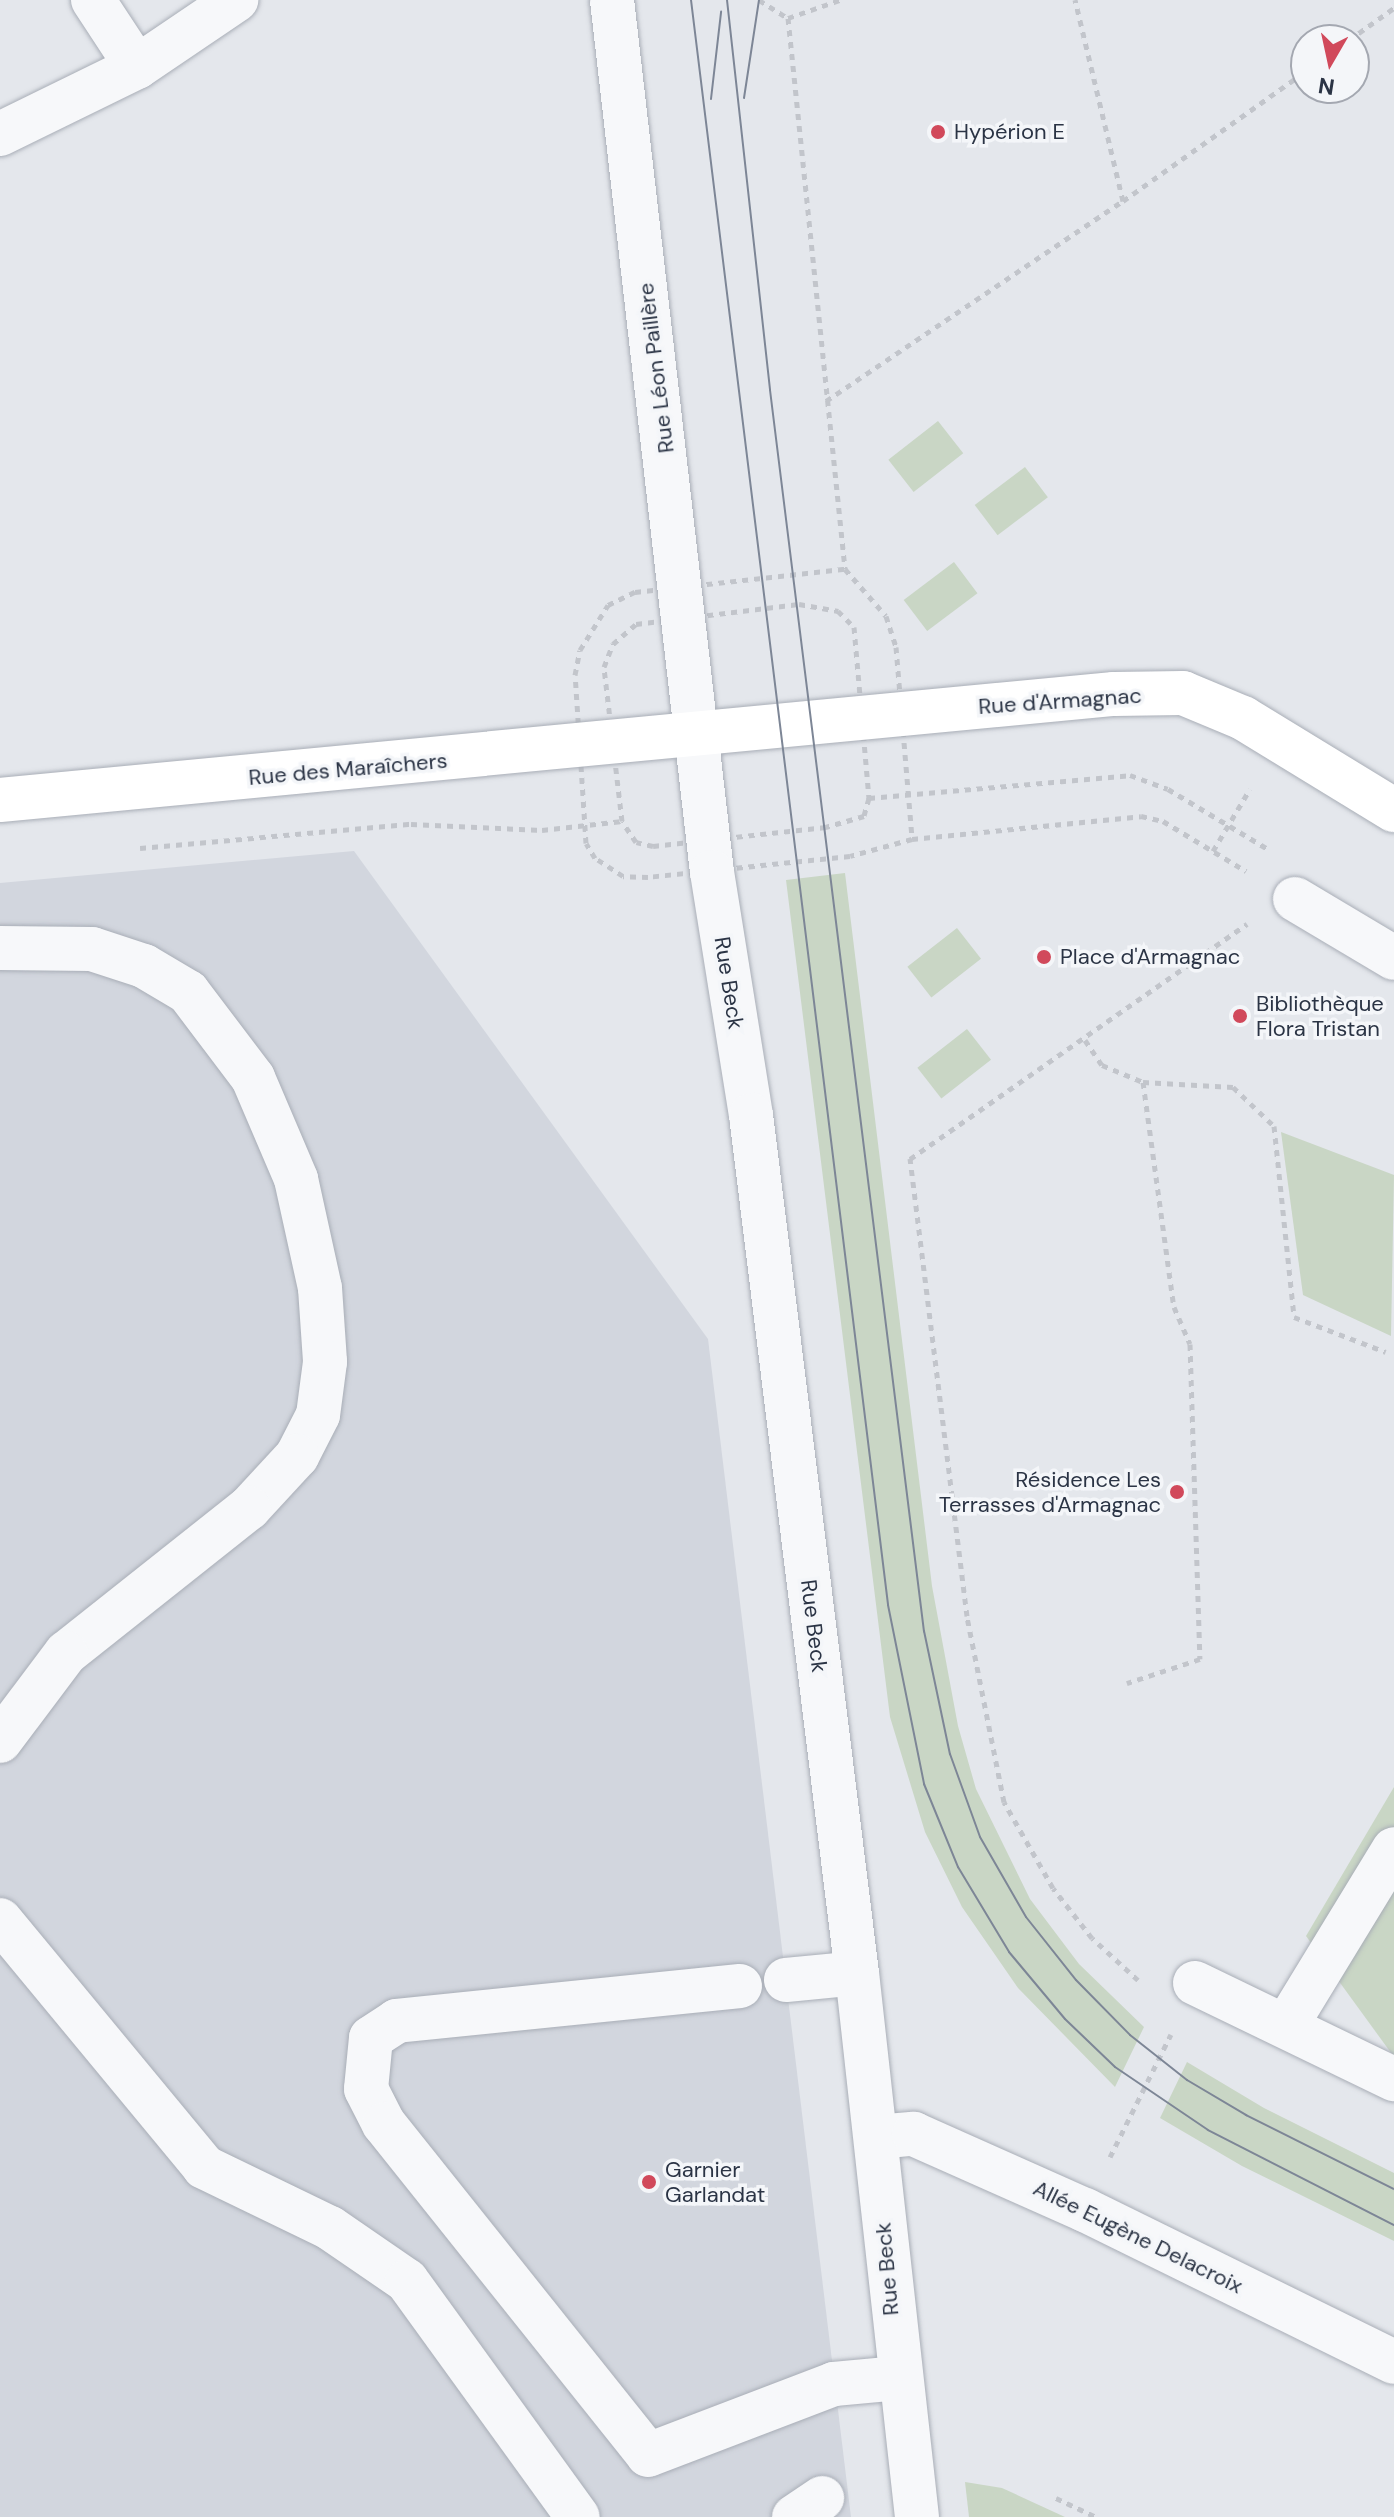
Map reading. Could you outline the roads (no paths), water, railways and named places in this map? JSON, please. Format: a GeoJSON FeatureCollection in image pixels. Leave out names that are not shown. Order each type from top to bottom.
{"type":"FeatureCollection","features":[{"type":"Feature","properties":{"kind":"main road","name":"Rue d'Armagnac"},"geometry":{"type":"LineString","coordinates":[[696,736],[1114,694],[1183,693],[1243,718],[1394,810]]}},
{"type":"Feature","properties":{"kind":"main road","name":"Rue des Maraîchers"},"geometry":{"type":"LineString","coordinates":[[0,800],[696,736]]}},
{"type":"Feature","properties":{"kind":"street"},"geometry":{"type":"LineString","coordinates":[[93,0],[137,67]]}},
{"type":"Feature","properties":{"kind":"street"},"geometry":{"type":"LineString","coordinates":[[0,134],[137,67],[236,0]]}},
{"type":"Feature","properties":{"kind":"street","name":"Rue Léon Paillère"},"geometry":{"type":"LineString","coordinates":[[612,0],[696,736]]}},
{"type":"Feature","properties":{"kind":"street","name":"Rue Beck"},"geometry":{"type":"LineString","coordinates":[[696,736],[751,1115],[857,1973],[899,2378],[917,2517]]}},
{"type":"Feature","properties":{"kind":"street"},"geometry":{"type":"LineString","coordinates":[[1295,899],[1394,958]]}},
{"type":"Feature","properties":{"kind":"street"},"geometry":{"type":"LineString","coordinates":[[0,948],[92,949],[144,966],[188,992],[253,1078],[296,1179],[320,1288],[325,1362],[318,1415],[297,1456],[249,1508],[66,1653],[0,1741]]}},
{"type":"Feature","properties":{"kind":"street"},"geometry":{"type":"LineString","coordinates":[[1286,2026],[1394,1849]]}},
{"type":"Feature","properties":{"kind":"street"},"geometry":{"type":"LineString","coordinates":[[0,1920],[204,2167],[330,2228],[407,2281],[578,2517]]}},
{"type":"Feature","properties":{"kind":"street"},"geometry":{"type":"LineString","coordinates":[[786,1980],[857,1973]]}},
{"type":"Feature","properties":{"kind":"street"},"geometry":{"type":"LineString","coordinates":[[740,1986],[397,2021],[371,2038],[366,2089],[384,2124],[648,2455],[834,2384],[899,2378]]}},
{"type":"Feature","properties":{"kind":"street"},"geometry":{"type":"LineString","coordinates":[[1189,1996],[1286,2026],[1394,2079]]}},
{"type":"Feature","properties":{"kind":"street","name":"Allée Eugène Delacroix"},"geometry":{"type":"LineString","coordinates":[[876,2137],[914,2134],[1085,2210],[1394,2362]]}},
{"type":"Feature","properties":{"kind":"tram line"},"geometry":{"type":"LineString","coordinates":[[691,0],[888,1605],[924,1784],[958,1867],[1009,1952],[1065,2019],[1115,2067],[1208,2130],[1394,2225]]}},
{"type":"Feature","properties":{"kind":"tram line"},"geometry":{"type":"LineString","coordinates":[[727,0],[770,390],[924,1631],[950,1754],[980,1837],[1026,1917],[1076,1980],[1130,2035],[1187,2080],[1246,2115],[1394,2189]]}},
{"type":"Feature","properties":{"kind":"tram line"},"geometry":{"type":"LineString","coordinates":[[744,98],[759,0]]}},
{"type":"Feature","properties":{"kind":"tram line"},"geometry":{"type":"LineString","coordinates":[[711,99],[721,12]]}},
{"type":"Feature","properties":{"kind":"place","name":"Hypérion E"},"geometry":{"type":"Point","coordinates":[938,132]}},
{"type":"Feature","properties":{"kind":"place","name":"Place d'Armagnac"},"geometry":{"type":"Point","coordinates":[1044,957]}},
{"type":"Feature","properties":{"kind":"place","name":"Bibliothèque Flora Tristan"},"geometry":{"type":"Point","coordinates":[1240,1016]}},
{"type":"Feature","properties":{"kind":"place","name":"Résidence Les Terrasses d'Armagnac"},"geometry":{"type":"Point","coordinates":[1177,1492]}},
{"type":"Feature","properties":{"kind":"place","name":"Garnier Garlandat"},"geometry":{"type":"Point","coordinates":[649,2182]}}]}
